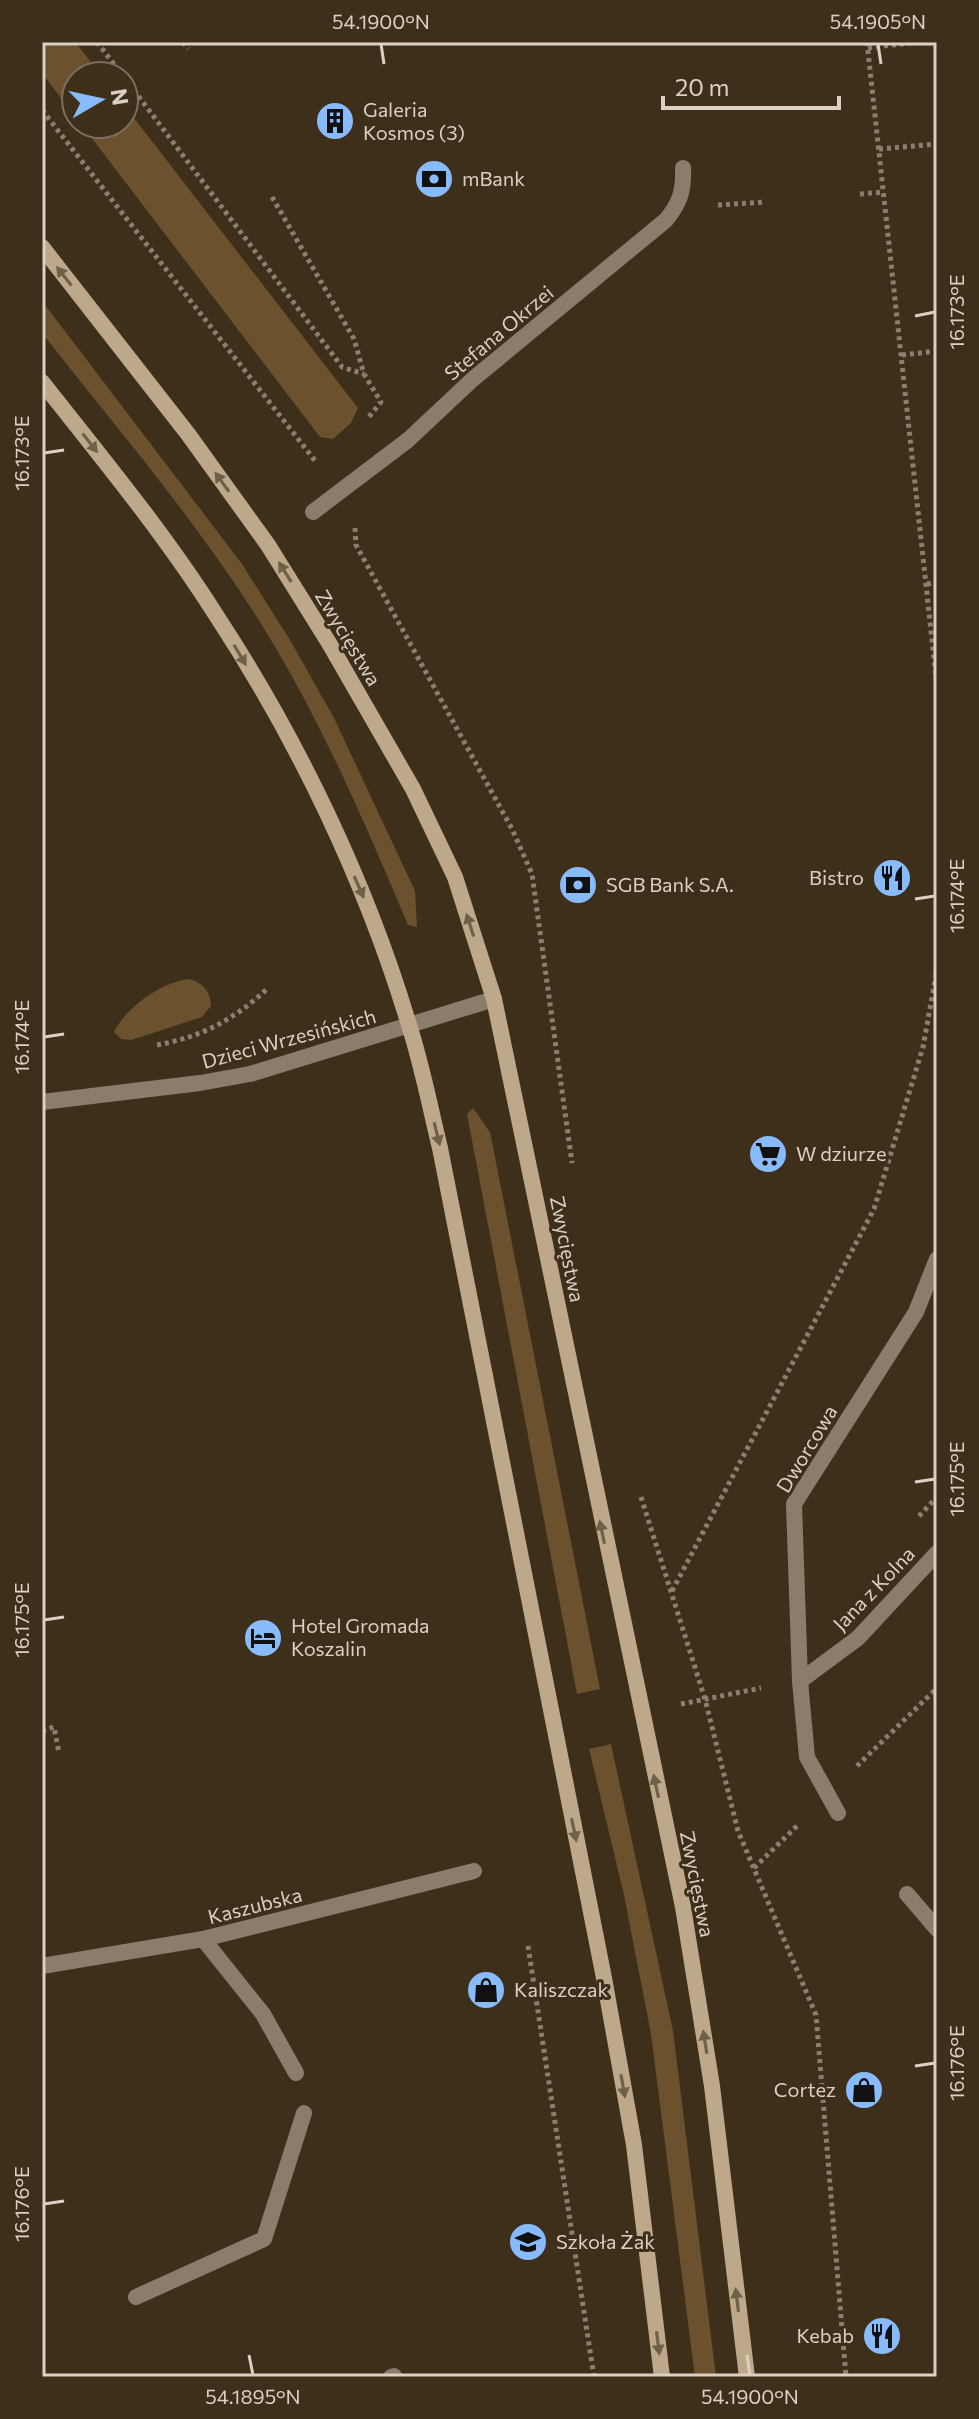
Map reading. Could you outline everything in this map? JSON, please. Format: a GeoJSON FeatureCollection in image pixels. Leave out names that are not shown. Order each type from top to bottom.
{"type":"FeatureCollection","features":[{"type":"Feature","properties":{"kind":"street","name":"Stefana Okrzei"},"geometry":{"type":"LineString","coordinates":[[313,512],[408,440],[473,379],[666,220],[676,208],[684,188],[683,168]]}},
{"type":"Feature","properties":{"kind":"street","name":"Zwycięstwa"},"geometry":{"type":"LineString","coordinates":[[42,247],[188,434],[268,545],[413,789],[455,877],[494,999],[683,1907],[712,2086],[747,2377]]}},
{"type":"Feature","properties":{"kind":"street"},"geometry":{"type":"LineString","coordinates":[[42,382],[140,507],[208,603],[274,711],[339,842],[376,928],[410,1026],[440,1148],[604,1978],[634,2145],[662,2377]]}},
{"type":"Feature","properties":{"kind":"street","name":"Dzieci Wrzesińskich"},"geometry":{"type":"LineString","coordinates":[[42,1102],[250,1074],[494,999]]}},
{"type":"Feature","properties":{"kind":"street","name":"Dworcowa"},"geometry":{"type":"LineString","coordinates":[[838,1813],[807,1757],[800,1681],[794,1504],[916,1312],[937,1259]]}},
{"type":"Feature","properties":{"kind":"street","name":"Jana z Kolna"},"geometry":{"type":"LineString","coordinates":[[800,1681],[858,1638],[937,1553]]}},
{"type":"Feature","properties":{"kind":"street","name":"Kaszubska"},"geometry":{"type":"LineString","coordinates":[[42,1966],[203,1939],[474,1871]]}},
{"type":"Feature","properties":{"kind":"street"},"geometry":{"type":"LineString","coordinates":[[907,1894],[937,1929]]}},
{"type":"Feature","properties":{"kind":"street"},"geometry":{"type":"LineString","coordinates":[[203,1939],[263,2014],[296,2073]]}},
{"type":"Feature","properties":{"kind":"street"},"geometry":{"type":"LineString","coordinates":[[136,2297],[264,2239],[304,2113]]}},
{"type":"Feature","properties":{"kind":"path"},"geometry":{"type":"LineString","coordinates":[[97,42],[111,60]]}},
{"type":"Feature","properties":{"kind":"path"},"geometry":{"type":"LineString","coordinates":[[183,42],[188,49]]}},
{"type":"Feature","properties":{"kind":"path"},"geometry":{"type":"LineString","coordinates":[[918,42],[868,45],[937,686]]}},
{"type":"Feature","properties":{"kind":"path"},"geometry":{"type":"LineString","coordinates":[[140,98],[342,367],[364,374]]}},
{"type":"Feature","properties":{"kind":"path"},"geometry":{"type":"LineString","coordinates":[[42,110],[322,471]]}},
{"type":"Feature","properties":{"kind":"path"},"geometry":{"type":"LineString","coordinates":[[879,149],[937,144]]}},
{"type":"Feature","properties":{"kind":"path"},"geometry":{"type":"LineString","coordinates":[[860,194],[884,192]]}},
{"type":"Feature","properties":{"kind":"path"},"geometry":{"type":"LineString","coordinates":[[272,197],[354,339],[364,374],[381,402],[359,428]]}},
{"type":"Feature","properties":{"kind":"path"},"geometry":{"type":"LineString","coordinates":[[902,355],[937,351]]}},
{"type":"Feature","properties":{"kind":"path"},"geometry":{"type":"LineString","coordinates":[[314,461],[326,453]]}},
{"type":"Feature","properties":{"kind":"path"},"geometry":{"type":"LineString","coordinates":[[927,584],[937,582]]}},
{"type":"Feature","properties":{"kind":"path"},"geometry":{"type":"LineString","coordinates":[[672,1592],[874,1209],[923,1047],[937,970]]}},
{"type":"Feature","properties":{"kind":"path"},"geometry":{"type":"LineString","coordinates":[[150,1046],[204,1034],[242,1013],[268,988]]}},
{"type":"Feature","properties":{"kind":"path"},"geometry":{"type":"LineString","coordinates":[[676,1705],[800,1681]]}},
{"type":"Feature","properties":{"kind":"path"},"geometry":{"type":"LineString","coordinates":[[705,1699],[738,1831],[816,2015],[846,2377]]}},
{"type":"Feature","properties":{"kind":"path"},"geometry":{"type":"LineString","coordinates":[[42,1731],[54,1727],[59,1753]]}},
{"type":"Feature","properties":{"kind":"path"},"geometry":{"type":"LineString","coordinates":[[528,1946],[594,2377]]}},
{"type":"Feature","properties":{"kind":"shaded area"},"geometry":{"type":"Polygon","coordinates":[[[42,42],[75,42],[89,60],[60,60],[60,97],[42,73],[42,42]]]}},
{"type":"Feature","properties":{"kind":"shaded area"},"geometry":{"type":"Polygon","coordinates":[[[140,126],[358,408],[351,423],[333,439],[320,437],[93,140],[140,140],[140,126]]]}},
{"type":"Feature","properties":{"kind":"shaded area"},"geometry":{"type":"Polygon","coordinates":[[[42,301],[242,564],[290,640],[334,718],[415,891],[417,927],[408,925],[329,748],[274,645],[193,524],[42,333],[42,301]]]}},
{"type":"Feature","properties":{"kind":"shaded area"},"geometry":{"type":"Polygon","coordinates":[[[190,979],[208,992],[211,1006],[202,1017],[131,1040],[121,1039],[114,1032],[127,1013],[146,997],[168,985],[190,979]]]}},
{"type":"Feature","properties":{"kind":"shaded area"},"geometry":{"type":"Polygon","coordinates":[[[473,1108],[490,1132],[600,1689],[577,1694],[467,1114],[473,1108]]]}},
{"type":"Feature","properties":{"kind":"shaded area"},"geometry":{"type":"Polygon","coordinates":[[[611,1744],[673,2031],[716,2377],[695,2377],[651,2034],[624,1895],[589,1749],[611,1744]]]}},
{"type":"Feature","properties":{"kind":"place","name":"Galeria Kosmos (3)"},"geometry":{"type":"Point","coordinates":[335,121]}},
{"type":"Feature","properties":{"kind":"place","name":"mBank"},"geometry":{"type":"Point","coordinates":[434,179]}},
{"type":"Feature","properties":{"kind":"place","name":"Bistro"},"geometry":{"type":"Point","coordinates":[892,878]}},
{"type":"Feature","properties":{"kind":"place","name":"SGB Bank S.A."},"geometry":{"type":"Point","coordinates":[578,885]}},
{"type":"Feature","properties":{"kind":"place","name":"W dziurze"},"geometry":{"type":"Point","coordinates":[768,1154]}},
{"type":"Feature","properties":{"kind":"place","name":"Hotel Gromada Koszalin"},"geometry":{"type":"Point","coordinates":[263,1638]}},
{"type":"Feature","properties":{"kind":"place","name":"Kaliszczak"},"geometry":{"type":"Point","coordinates":[486,1990]}},
{"type":"Feature","properties":{"kind":"place","name":"Cortez"},"geometry":{"type":"Point","coordinates":[864,2090]}},
{"type":"Feature","properties":{"kind":"place","name":"Szkoła Żak"},"geometry":{"type":"Point","coordinates":[528,2242]}},
{"type":"Feature","properties":{"kind":"place","name":"Kebab"},"geometry":{"type":"Point","coordinates":[882,2336]}}]}
